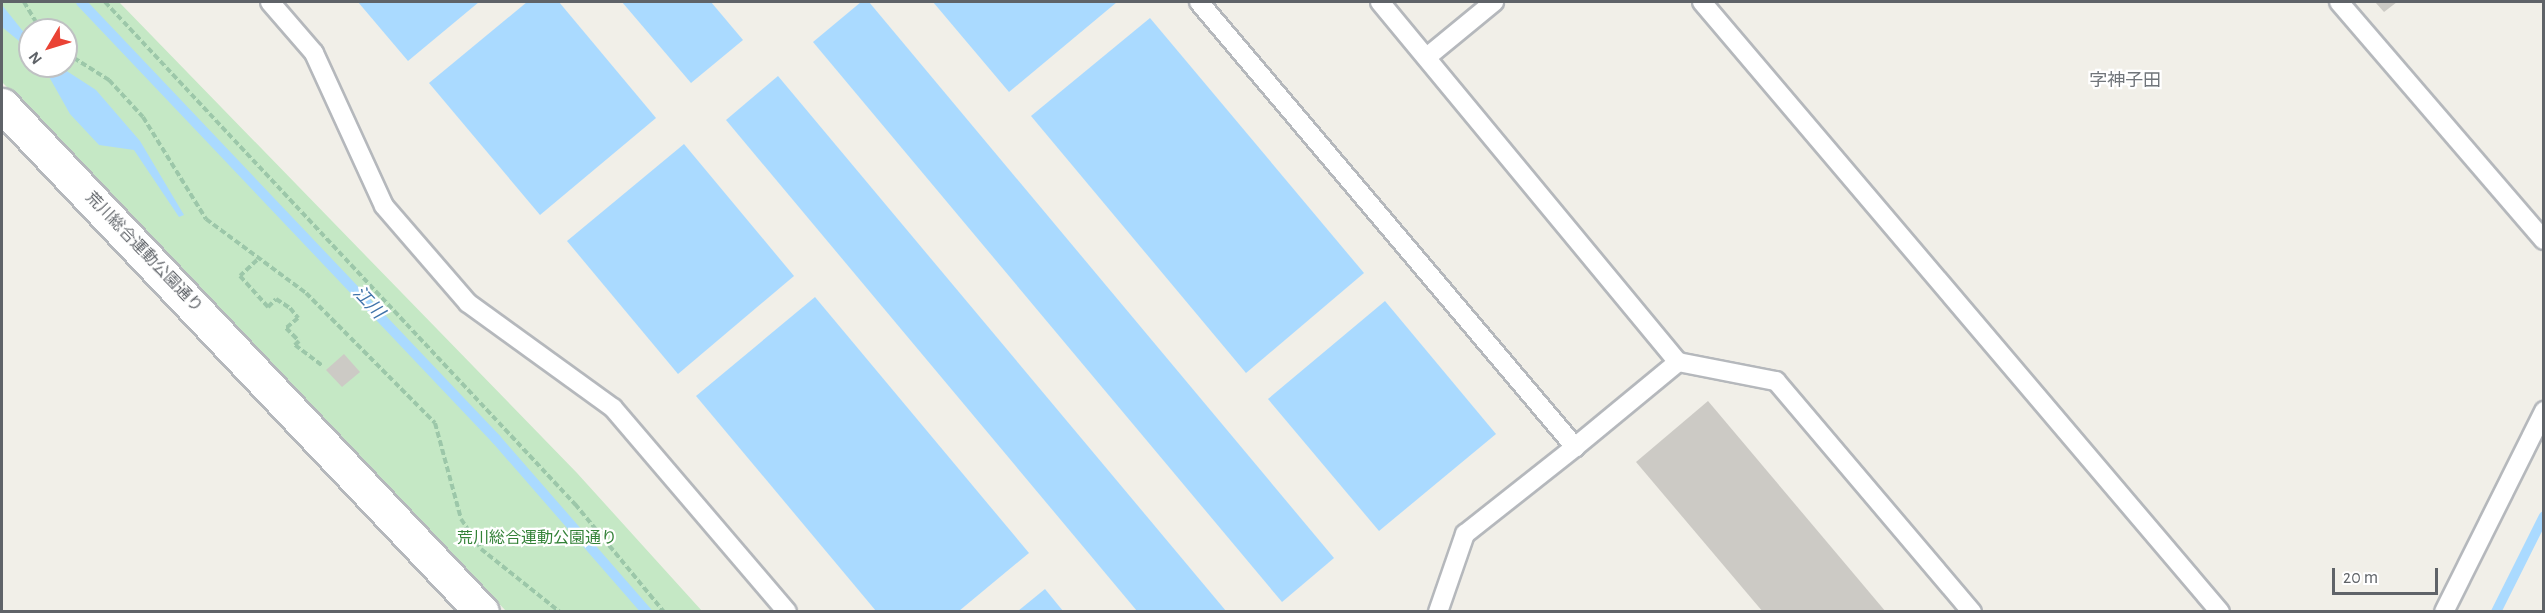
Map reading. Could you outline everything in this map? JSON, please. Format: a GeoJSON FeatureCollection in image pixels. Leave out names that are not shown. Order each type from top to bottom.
{"type":"FeatureCollection","features":[{"type":"Feature","properties":{"kind":"street","name":"荒川総合運動公園通り"},"geometry":{"type":"LineString","coordinates":[[2,105],[482,612]]}},
{"type":"Feature","properties":{"kind":"lane"},"geometry":{"type":"LineString","coordinates":[[270,2],[314,53],[384,206],[468,303],[613,408],[787,612]]}},
{"type":"Feature","properties":{"kind":"lane"},"geometry":{"type":"LineString","coordinates":[[1199,2],[1575,447]]}},
{"type":"Feature","properties":{"kind":"lane"},"geometry":{"type":"LineString","coordinates":[[1380,2],[1678,362],[1776,381],[1972,612]]}},
{"type":"Feature","properties":{"kind":"lane"},"geometry":{"type":"LineString","coordinates":[[1427,57],[1494,2]]}},
{"type":"Feature","properties":{"kind":"lane"},"geometry":{"type":"LineString","coordinates":[[1702,2],[2220,612]]}},
{"type":"Feature","properties":{"kind":"lane"},"geometry":{"type":"LineString","coordinates":[[2339,2],[2544,240]]}},
{"type":"Feature","properties":{"kind":"lane"},"geometry":{"type":"LineString","coordinates":[[1438,612],[1465,534],[1678,362]]}},
{"type":"Feature","properties":{"kind":"lane"},"geometry":{"type":"LineString","coordinates":[[2444,612],[2544,411]]}},
{"type":"Feature","properties":{"kind":"path"},"geometry":{"type":"LineString","coordinates":[[24,2],[34,18]]}},
{"type":"Feature","properties":{"kind":"path"},"geometry":{"type":"LineString","coordinates":[[105,2],[575,504],[664,612]]}},
{"type":"Feature","properties":{"kind":"path"},"geometry":{"type":"LineString","coordinates":[[78,61],[109,80],[144,117],[206,219],[257,260],[306,293],[435,423],[466,526],[495,562],[560,612]]}},
{"type":"Feature","properties":{"kind":"path"},"geometry":{"type":"LineString","coordinates":[[257,260],[240,276],[268,307],[276,299],[290,308],[298,318],[286,328],[299,341],[296,345],[323,366]]}},
{"type":"Feature","properties":{"kind":"green space","name":"荒川総合運動公園通り"},"geometry":{"type":"Polygon","coordinates":[[[2,2],[119,2],[577,473],[702,611],[506,611],[2,82],[2,2]]]}},
{"type":"Feature","properties":{"kind":"water"},"geometry":{"type":"Polygon","coordinates":[[[358,2],[479,2],[408,61],[358,2]]]}},
{"type":"Feature","properties":{"kind":"water"},"geometry":{"type":"Polygon","coordinates":[[[527,2],[559,2],[656,118],[540,215],[429,83],[527,2]]]}},
{"type":"Feature","properties":{"kind":"water"},"geometry":{"type":"Polygon","coordinates":[[[622,2],[711,2],[743,40],[691,83],[622,2]]]}},
{"type":"Feature","properties":{"kind":"water"},"geometry":{"type":"Polygon","coordinates":[[[861,2],[869,2],[1334,558],[1282,602],[813,42],[861,2]]]}},
{"type":"Feature","properties":{"kind":"water"},"geometry":{"type":"Polygon","coordinates":[[[933,2],[1117,2],[1009,92],[933,2]]]}},
{"type":"Feature","properties":{"kind":"water"},"geometry":{"type":"Polygon","coordinates":[[[2,5],[18,25],[18,40],[2,27],[2,5]]]}},
{"type":"Feature","properties":{"kind":"water"},"geometry":{"type":"Polygon","coordinates":[[[1150,18],[1364,273],[1246,373],[1031,116],[1150,18]]]}},
{"type":"Feature","properties":{"kind":"water"},"geometry":{"type":"Polygon","coordinates":[[[778,76],[1226,611],[1137,611],[726,120],[778,76]]]}},
{"type":"Feature","properties":{"kind":"water"},"geometry":{"type":"Polygon","coordinates":[[[50,78],[78,78],[96,90],[140,141],[184,215],[179,217],[134,150],[99,145],[70,114],[50,78]]]}},
{"type":"Feature","properties":{"kind":"water"},"geometry":{"type":"Polygon","coordinates":[[[684,144],[794,276],[678,374],[567,241],[684,144]]]}},
{"type":"Feature","properties":{"kind":"water"},"geometry":{"type":"Polygon","coordinates":[[[815,297],[1029,553],[959,611],[876,611],[696,396],[815,297]]]}},
{"type":"Feature","properties":{"kind":"water"},"geometry":{"type":"Polygon","coordinates":[[[1385,301],[1496,434],[1379,531],[1268,399],[1385,301]]]}},
{"type":"Feature","properties":{"kind":"water"},"geometry":{"type":"Polygon","coordinates":[[[1045,589],[1063,611],[1018,611],[1045,589]]]}},
{"type":"Feature","properties":{"kind":"building"},"geometry":{"type":"Polygon","coordinates":[[[2375,2],[2397,2],[2384,12],[2375,2]]]}},
{"type":"Feature","properties":{"kind":"building"},"geometry":{"type":"Polygon","coordinates":[[[344,354],[360,372],[342,387],[326,370],[344,354]]]}},
{"type":"Feature","properties":{"kind":"building"},"geometry":{"type":"Polygon","coordinates":[[[1708,401],[1886,612],[1763,612],[1636,462],[1708,401]]]}},
{"type":"Feature","properties":{"kind":"waterway","name":"江川"},"geometry":{"type":"LineString","coordinates":[[81,2],[496,439],[647,612]]}},
{"type":"Feature","properties":{"kind":"waterway"},"geometry":{"type":"LineString","coordinates":[[2496,612],[2544,516]]}},
{"type":"Feature","properties":{"kind":"district","name":"字神子田"},"geometry":{"type":"Point","coordinates":[2125,81]}}]}
